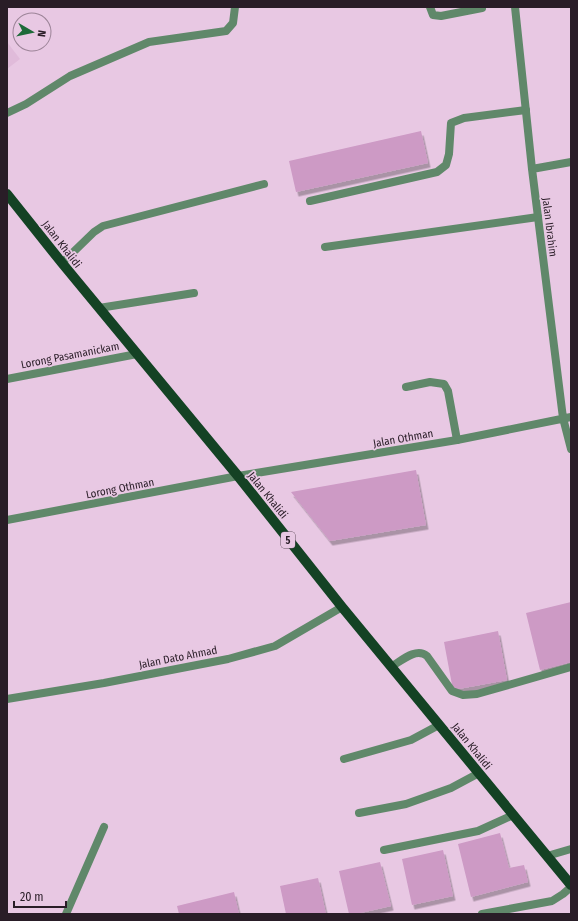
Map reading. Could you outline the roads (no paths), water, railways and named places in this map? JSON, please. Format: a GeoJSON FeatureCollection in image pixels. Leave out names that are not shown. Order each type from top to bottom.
{"type":"FeatureCollection","features":[{"type":"Feature","properties":{"kind":"main road","name":"Jalan Khalidi"},"geometry":{"type":"LineString","coordinates":[[8,197],[238,476],[342,607],[571,886]]}},
{"type":"Feature","properties":{"kind":"street"},"geometry":{"type":"LineString","coordinates":[[7,112],[26,104],[70,76],[149,42],[226,31],[233,23],[235,7]]}},
{"type":"Feature","properties":{"kind":"street"},"geometry":{"type":"LineString","coordinates":[[430,7],[433,15],[441,16],[482,8]]}},
{"type":"Feature","properties":{"kind":"street","name":"Jalan Ibrahim"},"geometry":{"type":"LineString","coordinates":[[515,7],[538,217],[571,448]]}},
{"type":"Feature","properties":{"kind":"street"},"geometry":{"type":"LineString","coordinates":[[310,201],[437,172],[446,165],[449,154],[451,123],[464,118],[526,110]]}},
{"type":"Feature","properties":{"kind":"street"},"geometry":{"type":"LineString","coordinates":[[532,169],[571,162]]}},
{"type":"Feature","properties":{"kind":"street"},"geometry":{"type":"LineString","coordinates":[[62,263],[94,232],[103,226],[264,184]]}},
{"type":"Feature","properties":{"kind":"street"},"geometry":{"type":"LineString","coordinates":[[325,247],[538,217]]}},
{"type":"Feature","properties":{"kind":"street"},"geometry":{"type":"LineString","coordinates":[[99,308],[194,293]]}},
{"type":"Feature","properties":{"kind":"street","name":"Lorong Pasamanickam"},"geometry":{"type":"LineString","coordinates":[[7,379],[137,354]]}},
{"type":"Feature","properties":{"kind":"street"},"geometry":{"type":"LineString","coordinates":[[406,387],[430,382],[444,384],[448,391],[457,440]]}},
{"type":"Feature","properties":{"kind":"street","name":"Jalan Othman"},"geometry":{"type":"LineString","coordinates":[[238,476],[457,440],[567,418]]}},
{"type":"Feature","properties":{"kind":"street","name":"Lorong Othman"},"geometry":{"type":"LineString","coordinates":[[7,520],[238,476]]}},
{"type":"Feature","properties":{"kind":"street","name":"Jalan Dato Ahmad"},"geometry":{"type":"LineString","coordinates":[[7,699],[104,683],[235,657],[275,646],[342,607]]}},
{"type":"Feature","properties":{"kind":"street"},"geometry":{"type":"LineString","coordinates":[[391,667],[416,653],[423,653],[427,656],[452,691],[463,696],[477,694],[571,668]]}},
{"type":"Feature","properties":{"kind":"street"},"geometry":{"type":"LineString","coordinates":[[344,759],[411,740],[439,725]]}},
{"type":"Feature","properties":{"kind":"street"},"geometry":{"type":"LineString","coordinates":[[359,813],[406,804],[451,788],[479,774]]}},
{"type":"Feature","properties":{"kind":"street"},"geometry":{"type":"LineString","coordinates":[[384,850],[471,833],[513,815]]}},
{"type":"Feature","properties":{"kind":"street"},"geometry":{"type":"LineString","coordinates":[[66,914],[104,827]]}},
{"type":"Feature","properties":{"kind":"street"},"geometry":{"type":"LineString","coordinates":[[547,856],[571,849]]}},
{"type":"Feature","properties":{"kind":"street"},"geometry":{"type":"LineString","coordinates":[[482,914],[552,901],[563,894],[571,886]]}}]}
